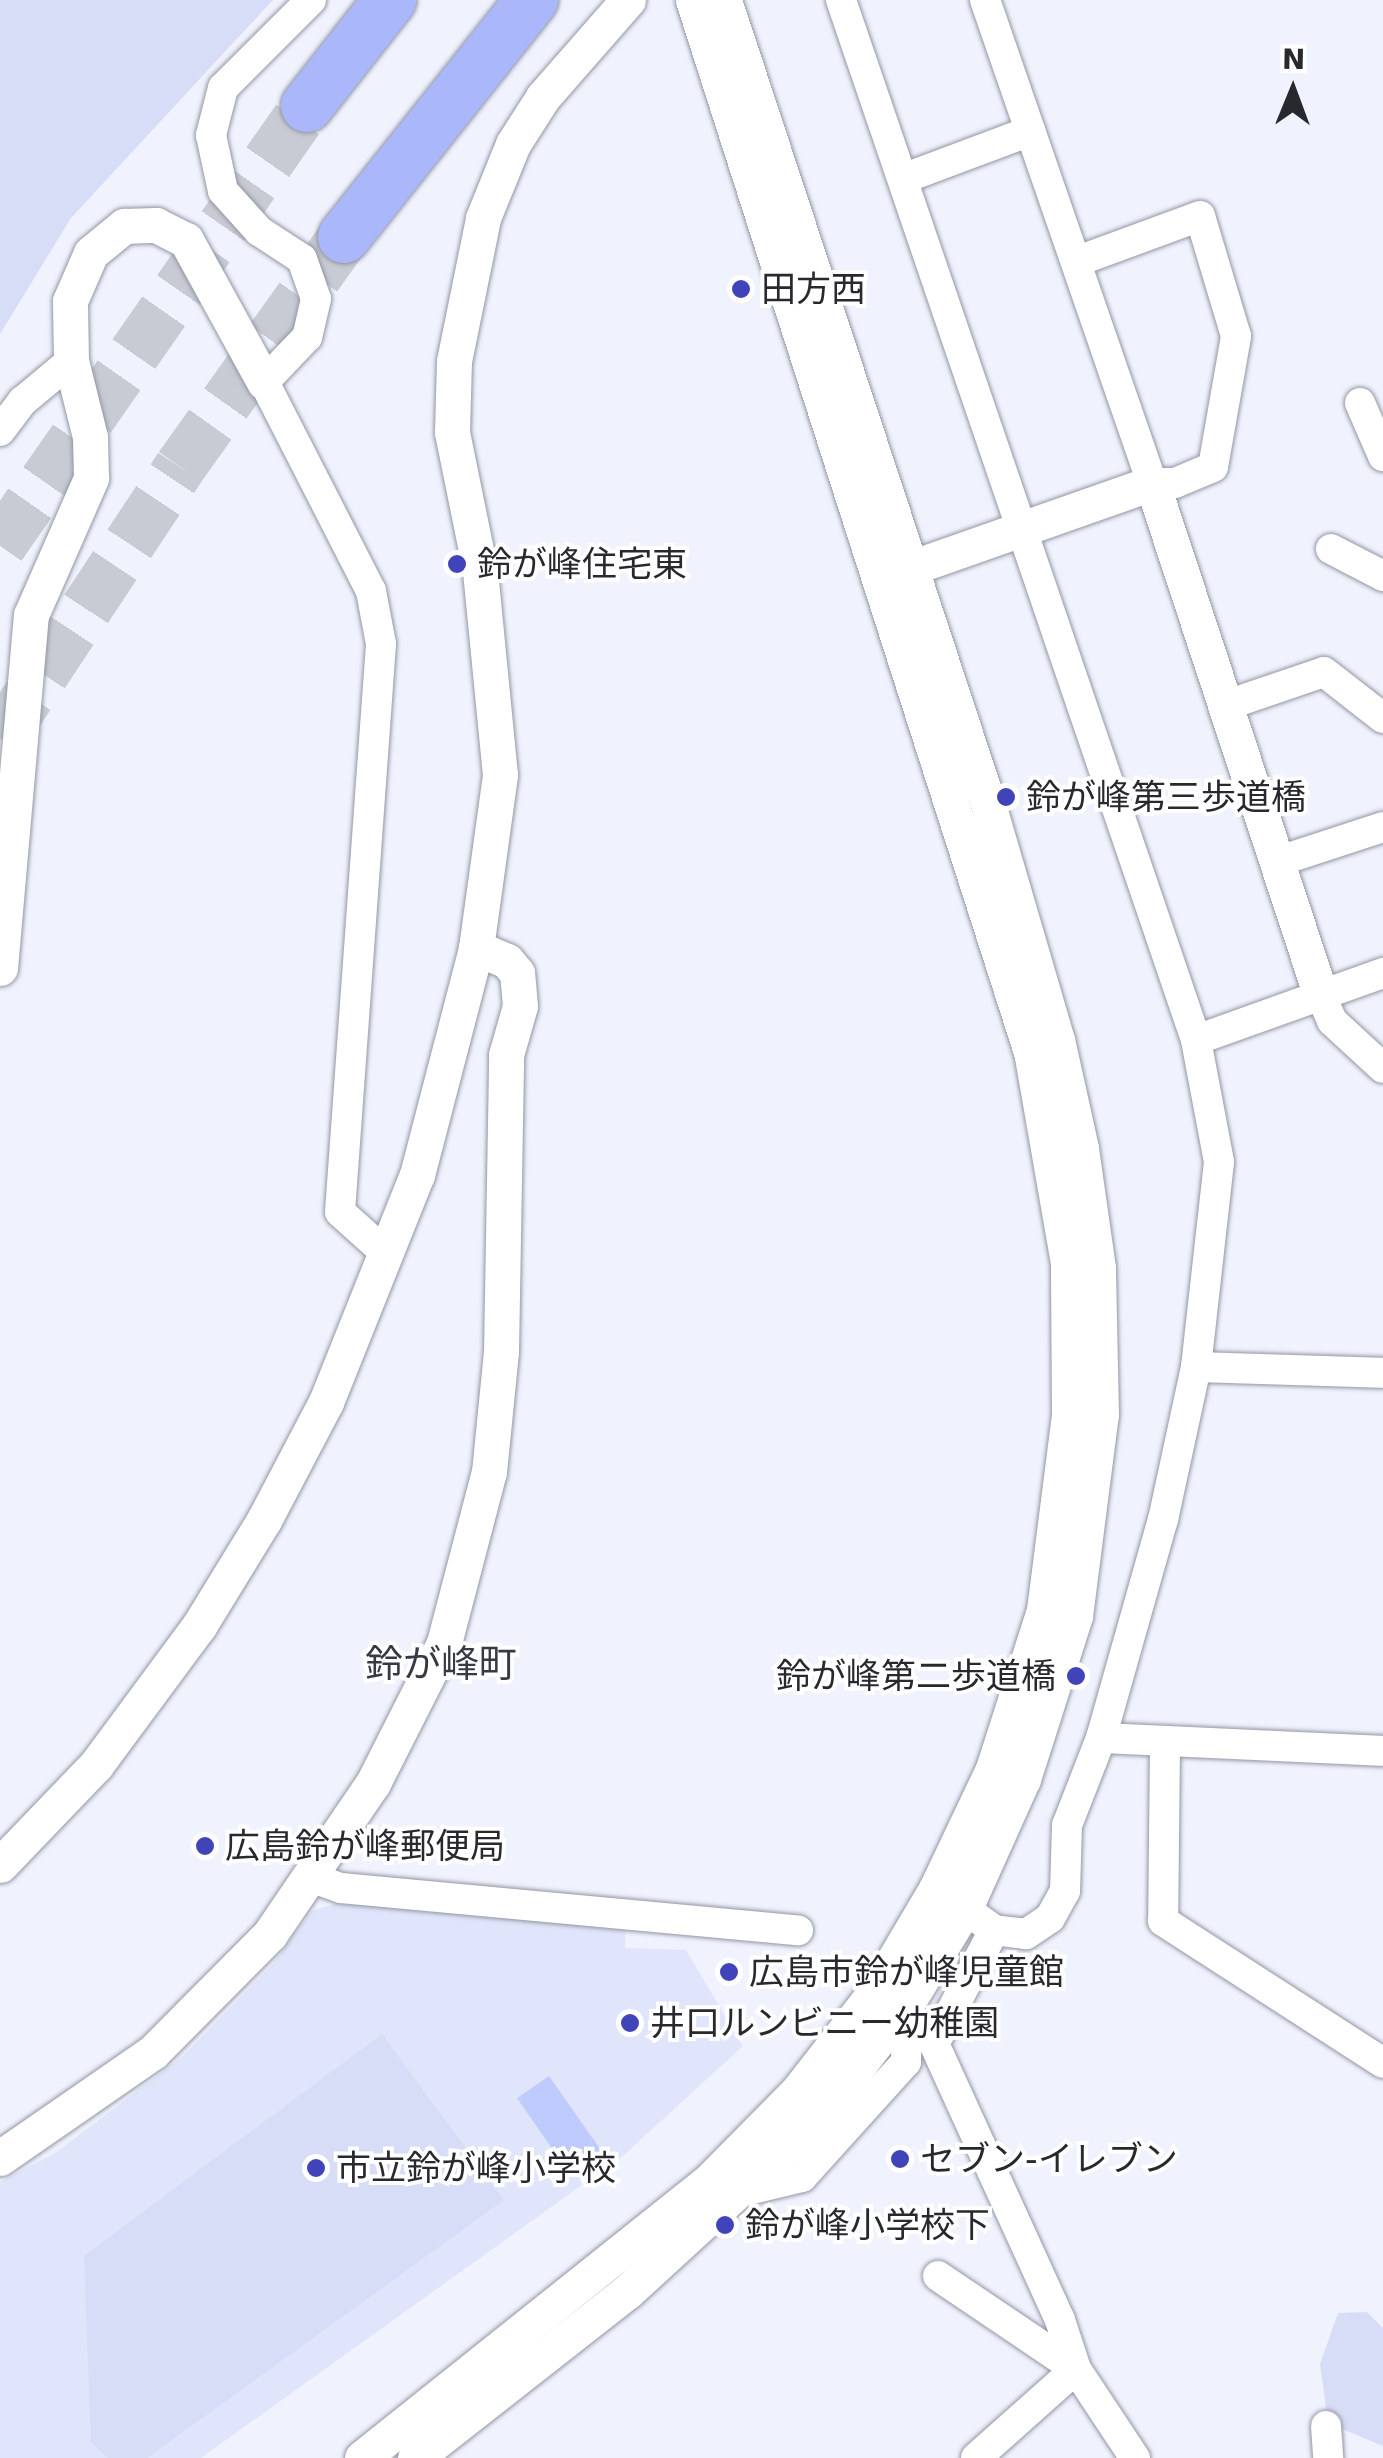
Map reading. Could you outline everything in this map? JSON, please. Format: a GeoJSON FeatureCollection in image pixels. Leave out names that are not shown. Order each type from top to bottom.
{"type":"FeatureCollection","features":[{"type":"Feature","properties":{"kind":"highway"},"geometry":{"type":"LineString","coordinates":[[306,106],[390,0]]}},
{"type":"Feature","properties":{"kind":"highway"},"geometry":{"type":"LineString","coordinates":[[344,237],[532,0]]}},
{"type":"Feature","properties":{"kind":"street"},"geometry":{"type":"LineString","coordinates":[[264,382],[307,337],[316,298],[302,259],[260,231],[222,190],[210,135],[223,88],[311,0]]}},
{"type":"Feature","properties":{"kind":"street"},"geometry":{"type":"LineString","coordinates":[[0,1865],[96,1765],[199,1626],[326,1402],[417,1175],[476,948],[500,775],[480,570],[452,432],[454,361],[484,218],[513,144],[543,97],[628,0]]}},
{"type":"Feature","properties":{"kind":"street"},"geometry":{"type":"LineString","coordinates":[[416,2458],[628,2291],[740,2192],[820,2115],[907,2003],[951,1899],[1022,1779],[1075,1616],[1100,1414],[1098,1268],[1057,1040],[692,0]]}},
{"type":"Feature","properties":{"kind":"street"},"geometry":{"type":"LineString","coordinates":[[724,0],[894,574]]}},
{"type":"Feature","properties":{"kind":"street"},"geometry":{"type":"LineString","coordinates":[[841,0],[905,178],[1196,1040],[1220,1162],[1196,1367],[1163,1519],[1101,1738],[1068,1824],[1065,1891],[1050,1918],[1026,1934],[994,1930],[951,1899]]}},
{"type":"Feature","properties":{"kind":"street"},"geometry":{"type":"LineString","coordinates":[[985,0],[1078,260],[1321,996],[1332,1021],[1383,1068]]}},
{"type":"Feature","properties":{"kind":"street"},"geometry":{"type":"LineString","coordinates":[[905,178],[1031,132]]}},
{"type":"Feature","properties":{"kind":"street"},"geometry":{"type":"LineString","coordinates":[[894,574],[1152,484],[1175,483],[1212,467],[1236,336],[1200,216],[1078,260]]}},
{"type":"Feature","properties":{"kind":"street"},"geometry":{"type":"LineString","coordinates":[[0,968],[31,616],[91,478],[90,436],[71,361],[70,302],[90,253],[124,226],[156,225],[186,240],[371,591],[382,644],[340,1212],[388,1255]]}},
{"type":"Feature","properties":{"kind":"street"},"geometry":{"type":"LineString","coordinates":[[0,431],[23,400],[71,361]]}},
{"type":"Feature","properties":{"kind":"street"},"geometry":{"type":"LineString","coordinates":[[1360,403],[1383,456]]}},
{"type":"Feature","properties":{"kind":"street"},"geometry":{"type":"LineString","coordinates":[[1331,549],[1383,576]]}},
{"type":"Feature","properties":{"kind":"street"},"geometry":{"type":"LineString","coordinates":[[1227,705],[1324,672],[1383,718]]}},
{"type":"Feature","properties":{"kind":"street"},"geometry":{"type":"LineString","coordinates":[[1279,861],[1383,827]]}},
{"type":"Feature","properties":{"kind":"street"},"geometry":{"type":"LineString","coordinates":[[0,2158],[153,2052],[270,1934],[313,1878],[373,1783],[444,1642],[489,1472],[501,1352],[506,1054],[520,1006],[517,974],[506,961],[476,948]]}},
{"type":"Feature","properties":{"kind":"street"},"geometry":{"type":"LineString","coordinates":[[1196,1040],[1383,973]]}},
{"type":"Feature","properties":{"kind":"street"},"geometry":{"type":"LineString","coordinates":[[1196,1367],[1383,1373]]}},
{"type":"Feature","properties":{"kind":"street"},"geometry":{"type":"LineString","coordinates":[[1101,1738],[1165,1744],[1383,1751]]}},
{"type":"Feature","properties":{"kind":"street"},"geometry":{"type":"LineString","coordinates":[[1165,1744],[1163,1921],[1383,2063]]}},
{"type":"Feature","properties":{"kind":"street"},"geometry":{"type":"LineString","coordinates":[[313,1878],[341,1888],[798,1930]]}},
{"type":"Feature","properties":{"kind":"street"},"geometry":{"type":"LineString","coordinates":[[362,2458],[707,2184],[809,2076],[951,1899]]}},
{"type":"Feature","properties":{"kind":"street"},"geometry":{"type":"LineString","coordinates":[[994,1930],[934,2044],[1076,2369],[1135,2458]]}},
{"type":"Feature","properties":{"kind":"street"},"geometry":{"type":"LineString","coordinates":[[938,2276],[1076,2369]]}},
{"type":"Feature","properties":{"kind":"street"},"geometry":{"type":"LineString","coordinates":[[976,2458],[1076,2369]]}},
{"type":"Feature","properties":{"kind":"street"},"geometry":{"type":"LineString","coordinates":[[1326,2426],[1328,2458]]}},
{"type":"Feature","properties":{"kind":"shaded area"},"geometry":{"type":"Polygon","coordinates":[[[0,0],[273,0],[71,218],[0,334],[0,0]]]}},
{"type":"Feature","properties":{"kind":"shaded area","name":"市立鈴が峰小学校"},"geometry":{"type":"Polygon","coordinates":[[[338,1903],[625,1925],[625,1948],[686,1950],[743,2046],[625,2154],[201,2458],[0,2458],[0,2182],[55,2153],[182,2057],[273,1964],[312,1911],[338,1903]]]}},
{"type":"Feature","properties":{"kind":"shaded area"},"geometry":{"type":"Polygon","coordinates":[[[382,2034],[504,2200],[147,2458],[108,2458],[91,2443],[84,2256],[382,2034]]]}},
{"type":"Feature","properties":{"kind":"shaded area"},"geometry":{"type":"Polygon","coordinates":[[[1367,2312],[1383,2328],[1383,2446],[1328,2423],[1320,2364],[1338,2313],[1367,2312]]]}},
{"type":"Feature","properties":{"kind":"water"},"geometry":{"type":"Polygon","coordinates":[[[549,2076],[604,2155],[572,2177],[517,2098],[549,2076]]]}},
{"type":"Feature","properties":{"kind":"tunnel"},"geometry":{"type":"LineString","coordinates":[[0,546],[307,106]]}},
{"type":"Feature","properties":{"kind":"tunnel"},"geometry":{"type":"LineString","coordinates":[[0,739],[180,467],[344,237]]}},
{"type":"Feature","properties":{"kind":"place","name":"田方西"},"geometry":{"type":"Point","coordinates":[741,289]}},
{"type":"Feature","properties":{"kind":"place","name":"鈴が峰住宅東"},"geometry":{"type":"Point","coordinates":[457,564]}},
{"type":"Feature","properties":{"kind":"place","name":"鈴が峰第三歩道橋"},"geometry":{"type":"Point","coordinates":[1006,797]}},
{"type":"Feature","properties":{"kind":"place","name":"鈴が峰第二歩道橋"},"geometry":{"type":"Point","coordinates":[1076,1676]}},
{"type":"Feature","properties":{"kind":"place","name":"広島鈴が峰郵便局"},"geometry":{"type":"Point","coordinates":[205,1846]}},
{"type":"Feature","properties":{"kind":"place","name":"広島市鈴が峰児童館"},"geometry":{"type":"Point","coordinates":[729,1972]}},
{"type":"Feature","properties":{"kind":"place","name":"井口ルンビニー幼稚園"},"geometry":{"type":"Point","coordinates":[630,2023]}},
{"type":"Feature","properties":{"kind":"place","name":"セブン-イレブン"},"geometry":{"type":"Point","coordinates":[900,2159]}},
{"type":"Feature","properties":{"kind":"place","name":"市立鈴が峰小学校"},"geometry":{"type":"Point","coordinates":[316,2168]}},
{"type":"Feature","properties":{"kind":"place","name":"鈴が峰小学校下"},"geometry":{"type":"Point","coordinates":[725,2225]}},
{"type":"Feature","properties":{"kind":"district","name":"鈴が峰町"},"geometry":{"type":"Point","coordinates":[441,1665]}}]}
